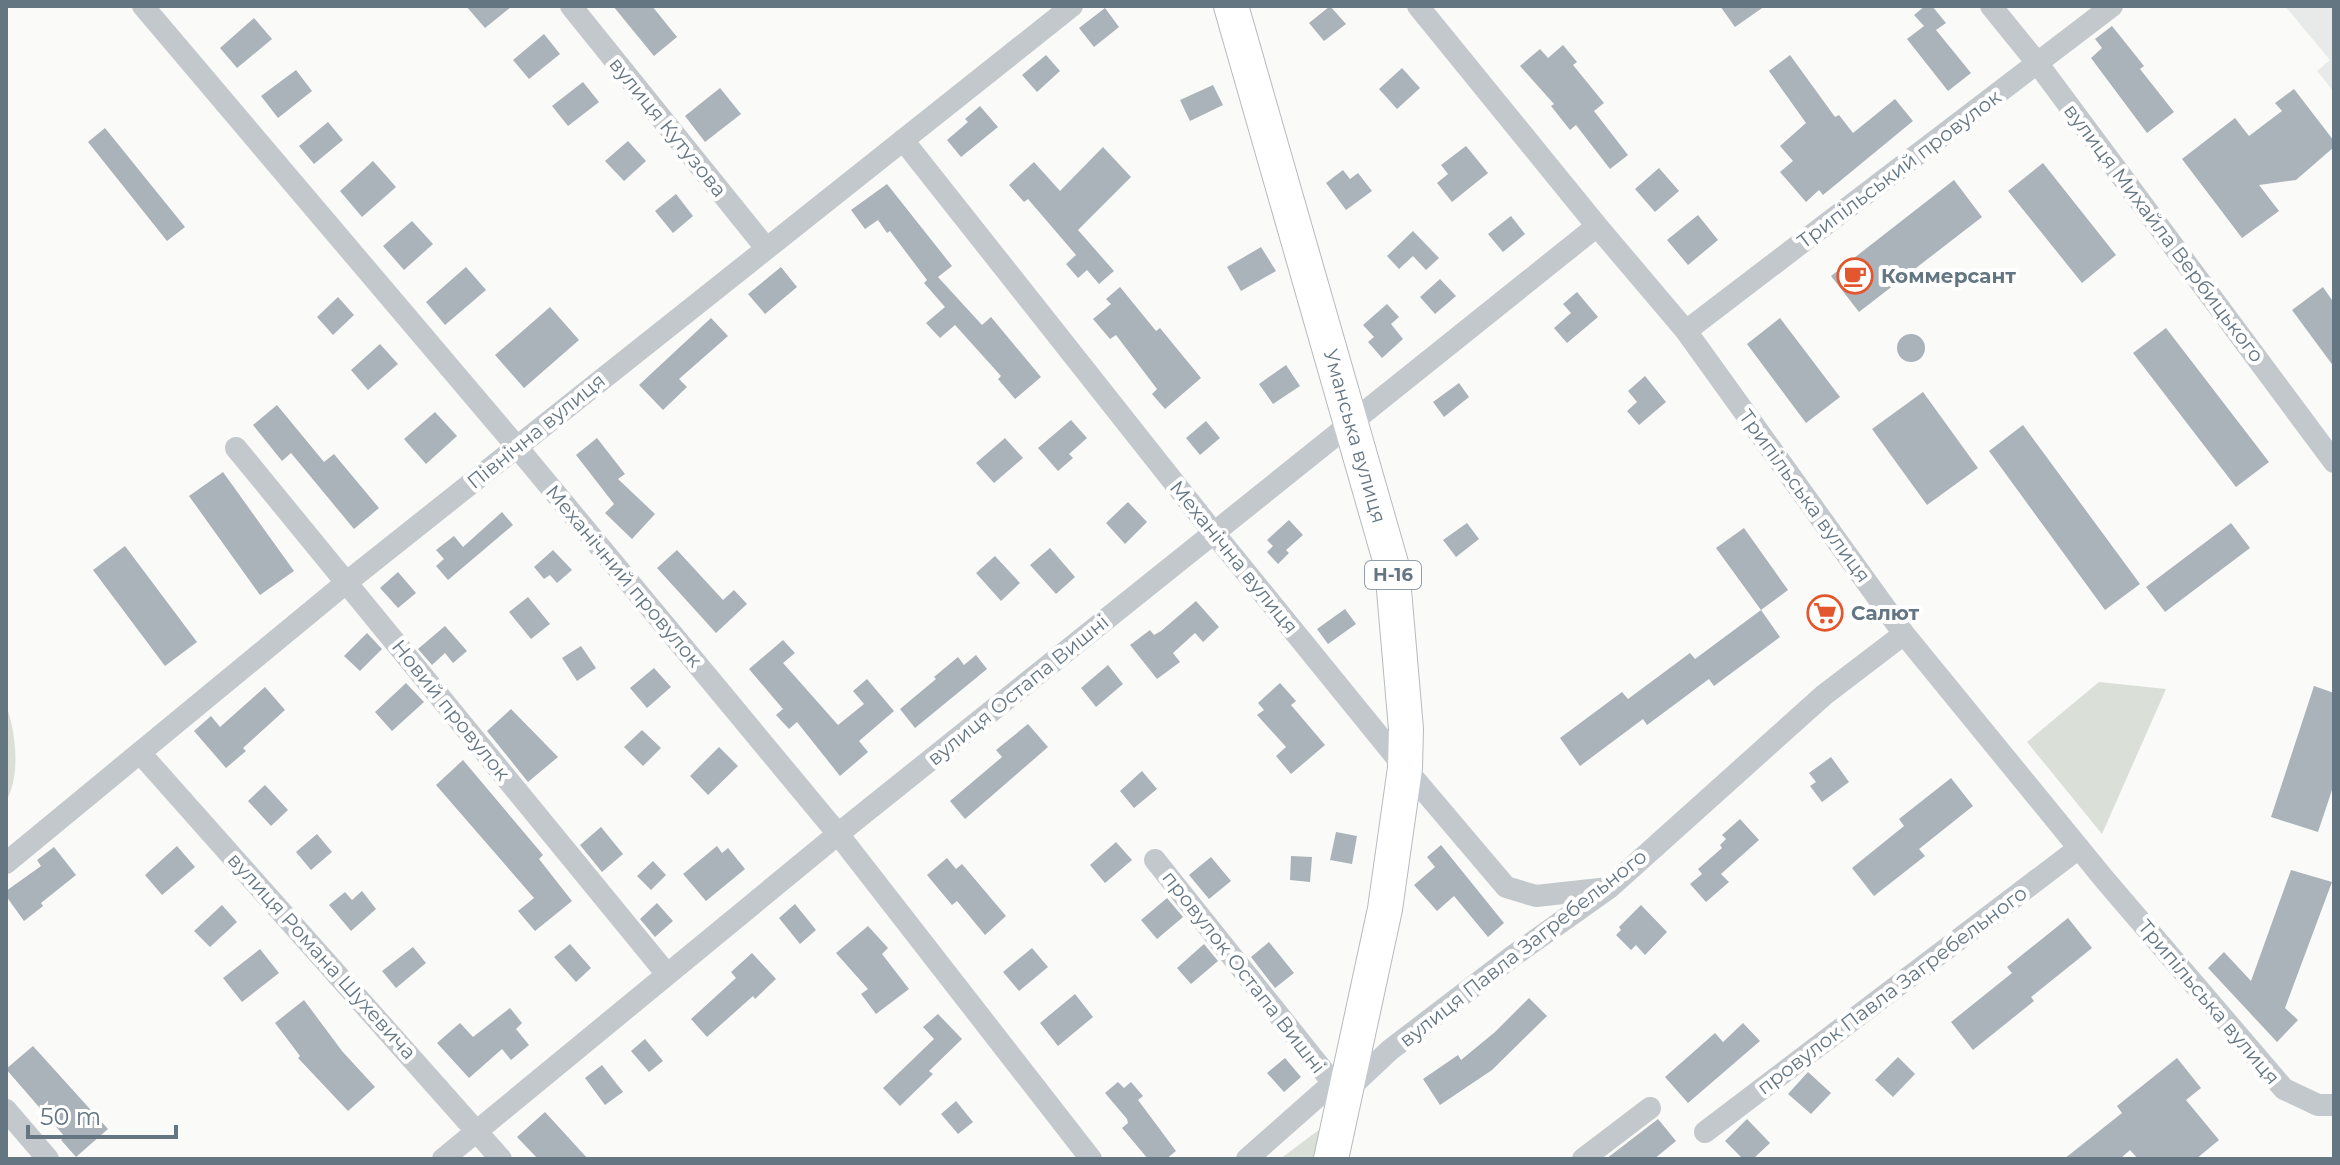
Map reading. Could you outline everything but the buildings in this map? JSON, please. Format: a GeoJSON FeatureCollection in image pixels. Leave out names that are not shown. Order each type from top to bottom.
{"type":"FeatureCollection","features":[{"type":"Feature","properties":{"kind":"main road","name":"Уманська вулиця"},"geometry":{"type":"LineString","coordinates":[[1231,6],[1392,567],[1406,729],[1405,768],[1385,909],[1340,1083],[1331,1159]]}},
{"type":"Feature","properties":{"kind":"street","name":"Механічний провулок"},"geometry":{"type":"LineString","coordinates":[[143,6],[517,447],[838,834],[1091,1159]]}},
{"type":"Feature","properties":{"kind":"street","name":"вулиця Кутузова"},"geometry":{"type":"LineString","coordinates":[[571,6],[766,248]]}},
{"type":"Feature","properties":{"kind":"street","name":"Північна вулиця"},"geometry":{"type":"LineString","coordinates":[[6,863],[347,582],[1072,6]]}},
{"type":"Feature","properties":{"kind":"street","name":"Трипільська вулиця"},"geometry":{"type":"LineString","coordinates":[[1418,6],[1686,331],[1904,634],[2079,848],[2284,1089],[2318,1105],[2334,1105]]}},
{"type":"Feature","properties":{"kind":"street","name":"вулиця Михайла Вербицького"},"geometry":{"type":"LineString","coordinates":[[1991,6],[2038,64],[2334,462]]}},
{"type":"Feature","properties":{"kind":"street","name":"Трипільський провулок"},"geometry":{"type":"LineString","coordinates":[[1686,331],[2112,6]]}},
{"type":"Feature","properties":{"kind":"street","name":"Механічна вулиця"},"geometry":{"type":"LineString","coordinates":[[903,140],[1214,533],[1506,887],[1536,896],[1609,888]]}},
{"type":"Feature","properties":{"kind":"street","name":"вулиця Остапа Вишні"},"geometry":{"type":"LineString","coordinates":[[443,1159],[666,973],[1597,226]]}},
{"type":"Feature","properties":{"kind":"street","name":"Новий провулок"},"geometry":{"type":"LineString","coordinates":[[236,448],[666,973]]}},
{"type":"Feature","properties":{"kind":"street","name":"вулиця Павла Загребельного"},"geometry":{"type":"LineString","coordinates":[[1247,1159],[1340,1083],[1357,1081],[1390,1050],[1609,888],[1824,695],[1904,634]]}},
{"type":"Feature","properties":{"kind":"street","name":"вулиця Романа Шухевича"},"geometry":{"type":"LineString","coordinates":[[141,754],[501,1159]]}},
{"type":"Feature","properties":{"kind":"street","name":"провулок Павла Загребельного"},"geometry":{"type":"LineString","coordinates":[[1705,1132],[2079,848]]}},
{"type":"Feature","properties":{"kind":"street","name":"провулок Остапа Вишні"},"geometry":{"type":"LineString","coordinates":[[1155,860],[1340,1083]]}},
{"type":"Feature","properties":{"kind":"street"},"geometry":{"type":"LineString","coordinates":[[1583,1159],[1650,1108]]}},
{"type":"Feature","properties":{"kind":"street"},"geometry":{"type":"LineString","coordinates":[[6,1110],[48,1159]]}},
{"type":"Feature","properties":{"kind":"shaded area"},"geometry":{"type":"Polygon","coordinates":[[[2285,6],[2334,6],[2334,92],[2317,71],[2330,60],[2285,6]]]}},
{"type":"Feature","properties":{"kind":"shaded area"},"geometry":{"type":"Polygon","coordinates":[[[2099,682],[2166,689],[2102,834],[2027,742],[2099,682]]]}},
{"type":"Feature","properties":{"kind":"shaded area"},"geometry":{"type":"Polygon","coordinates":[[[6,705],[12,728],[15,767],[6,801],[6,705]]]}},
{"type":"Feature","properties":{"kind":"shaded area"},"geometry":{"type":"Polygon","coordinates":[[[1320,1129],[1314,1159],[1280,1159],[1320,1129]]]}},
{"type":"Feature","properties":{"kind":"place","name":"Коммерсант"},"geometry":{"type":"Point","coordinates":[1855,276]}},
{"type":"Feature","properties":{"kind":"place","name":"Салют"},"geometry":{"type":"Point","coordinates":[1825,613]}}]}
